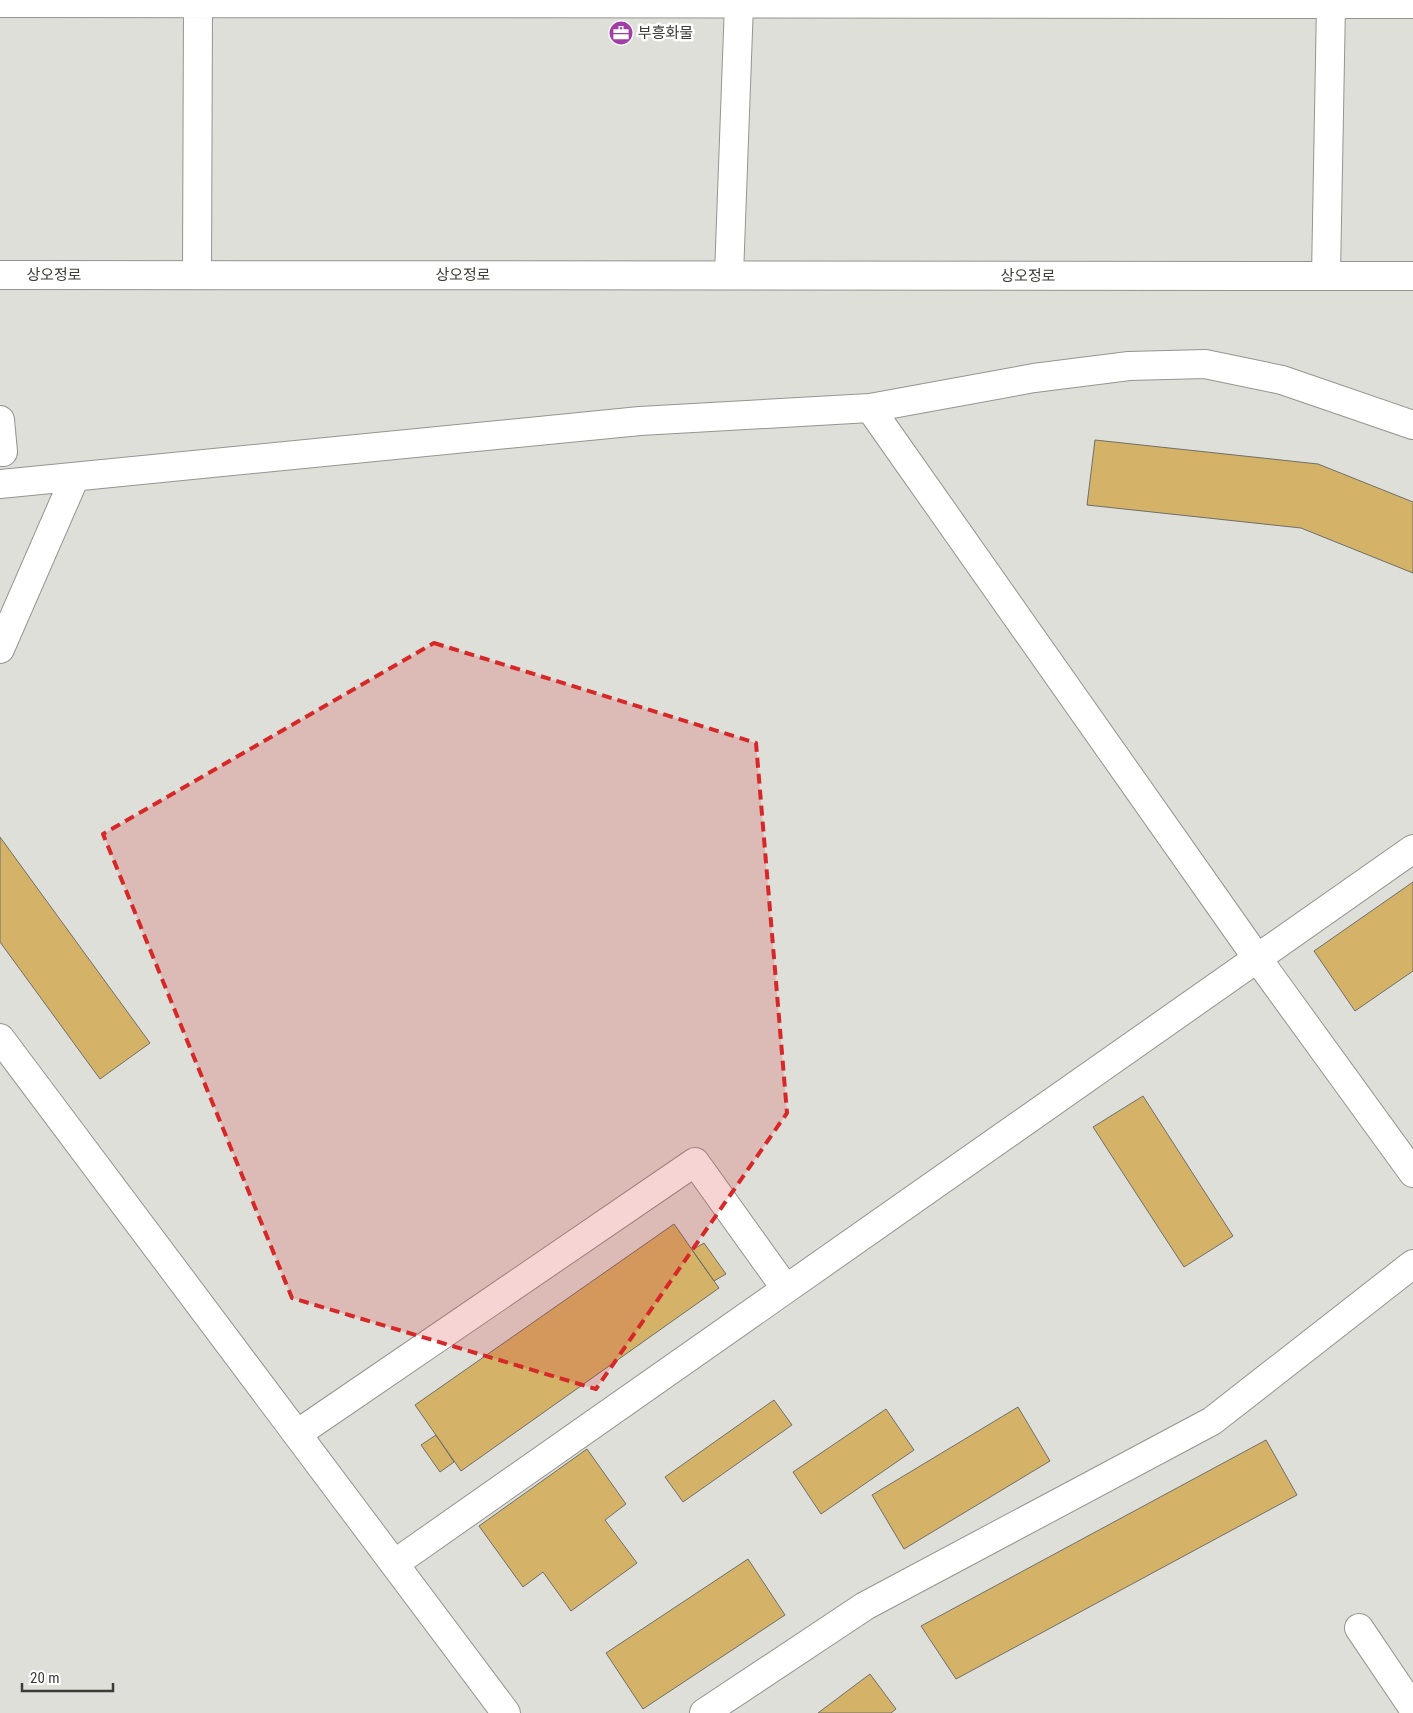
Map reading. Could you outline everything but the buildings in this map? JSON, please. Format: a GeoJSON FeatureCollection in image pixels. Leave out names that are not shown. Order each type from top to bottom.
{"type":"FeatureCollection","features":[{"type":"Feature","properties":{"kind":"street"},"geometry":{"type":"LineString","coordinates":[[0,3],[1413,4]]}},
{"type":"Feature","properties":{"kind":"street"},"geometry":{"type":"LineString","coordinates":[[197,275],[198,3]]}},
{"type":"Feature","properties":{"kind":"street"},"geometry":{"type":"LineString","coordinates":[[729,275],[739,4]]}},
{"type":"Feature","properties":{"kind":"street"},"geometry":{"type":"LineString","coordinates":[[1326,276],[1331,4]]}},
{"type":"Feature","properties":{"kind":"street","name":"상오정로"},"geometry":{"type":"LineString","coordinates":[[0,275],[1413,276]]}},
{"type":"Feature","properties":{"kind":"street"},"geometry":{"type":"LineString","coordinates":[[0,484],[640,421],[870,408],[1053,375],[1129,366],[1205,364],[1282,380],[1413,426]]}},
{"type":"Feature","properties":{"kind":"street"},"geometry":{"type":"LineString","coordinates":[[870,408],[1257,958],[1413,1173]]}},
{"type":"Feature","properties":{"kind":"street"},"geometry":{"type":"LineString","coordinates":[[0,420],[3,452]]}},
{"type":"Feature","properties":{"kind":"street"},"geometry":{"type":"LineString","coordinates":[[0,648],[75,476]]}},
{"type":"Feature","properties":{"kind":"street"},"geometry":{"type":"LineString","coordinates":[[394,1564],[1413,849]]}},
{"type":"Feature","properties":{"kind":"street"},"geometry":{"type":"LineString","coordinates":[[0,1038],[506,1713]]}},
{"type":"Feature","properties":{"kind":"street"},"geometry":{"type":"LineString","coordinates":[[297,1434],[695,1162],[786,1289]]}},
{"type":"Feature","properties":{"kind":"street"},"geometry":{"type":"LineString","coordinates":[[704,1713],[865,1606],[1212,1421],[1413,1264]]}},
{"type":"Feature","properties":{"kind":"street"},"geometry":{"type":"LineString","coordinates":[[1359,1628],[1413,1708]]}},
{"type":"Feature","properties":{"kind":"highlighted area"},"geometry":{"type":"Polygon","coordinates":[[[434,643],[756,743],[787,1113],[596,1389],[292,1298],[103,834],[434,643]]]}},
{"type":"Feature","properties":{"kind":"place","name":"부흥화물"},"geometry":{"type":"Point","coordinates":[621,33]}}]}
